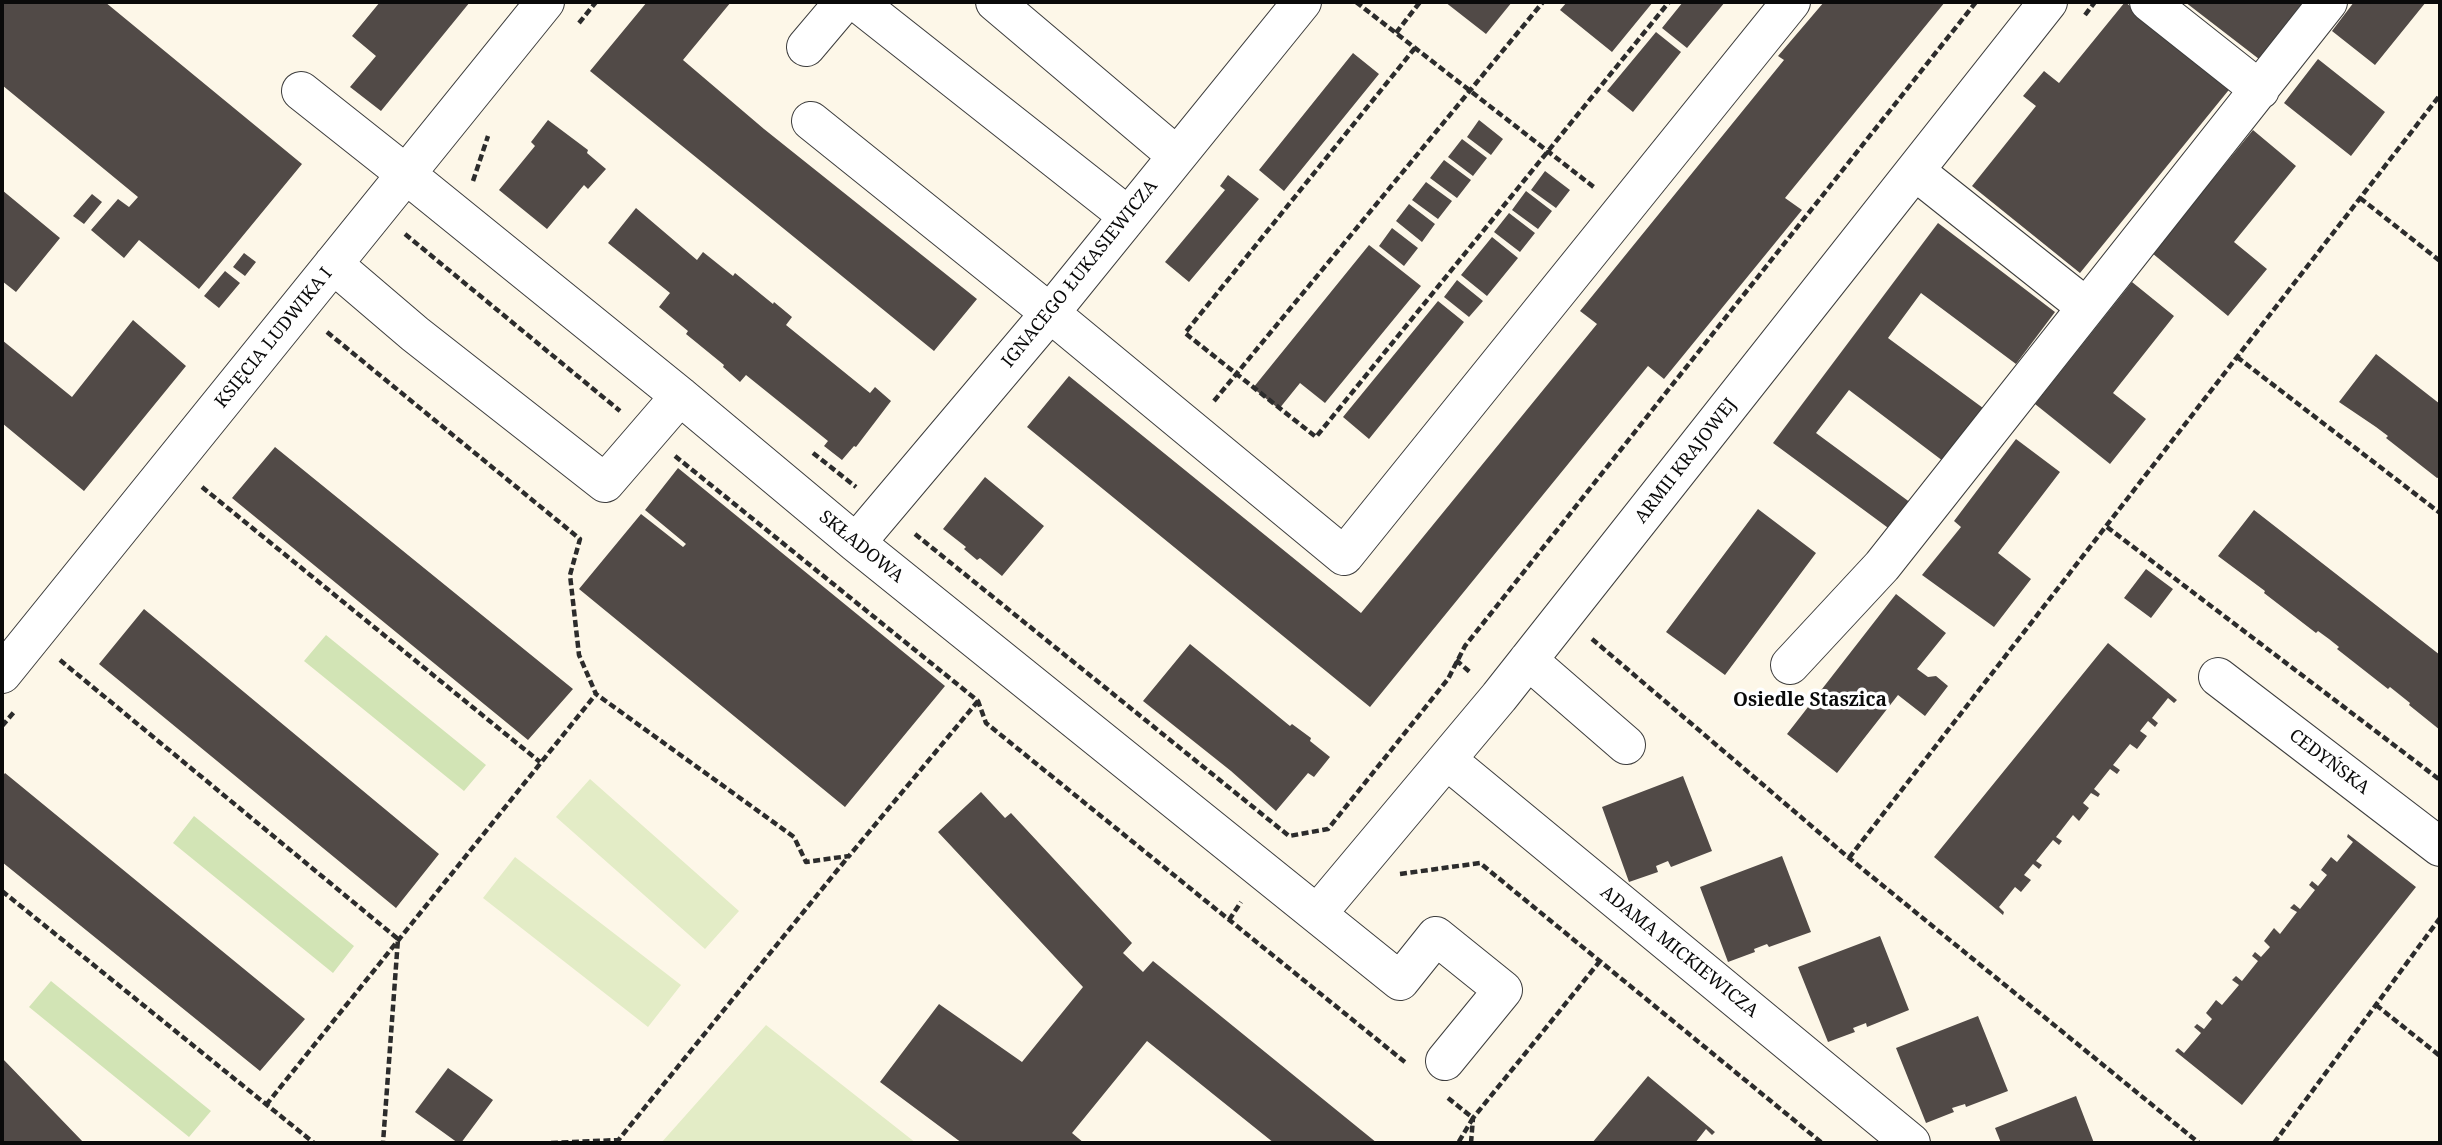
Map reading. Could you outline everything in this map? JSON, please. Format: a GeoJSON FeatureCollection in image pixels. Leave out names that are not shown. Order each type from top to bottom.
{"type":"FeatureCollection","features":[{"type":"Feature","properties":{"kind":"street","name":"KSIĘCIA LUDWIKA I"},"geometry":{"type":"LineString","coordinates":[[2,674],[545,2]]}},
{"type":"Feature","properties":{"kind":"street"},"geometry":{"type":"LineString","coordinates":[[806,47],[844,2]]}},
{"type":"Feature","properties":{"kind":"street"},"geometry":{"type":"LineString","coordinates":[[857,2],[1128,216]]}},
{"type":"Feature","properties":{"kind":"street"},"geometry":{"type":"LineString","coordinates":[[995,2],[1177,156]]}},
{"type":"Feature","properties":{"kind":"street","name":"IGNACEGO ŁUKASIEWICZA"},"geometry":{"type":"LineString","coordinates":[[856,543],[1050,313],[1302,2]]}},
{"type":"Feature","properties":{"kind":"street"},"geometry":{"type":"LineString","coordinates":[[811,121],[1050,313],[1344,556],[1791,2]]}},
{"type":"Feature","properties":{"kind":"street","name":"ARMII KRAJOWEJ"},"geometry":{"type":"LineString","coordinates":[[1317,914],[1528,660],[2048,2]]}},
{"type":"Feature","properties":{"kind":"street"},"geometry":{"type":"LineString","coordinates":[[2149,2],[2260,89]]}},
{"type":"Feature","properties":{"kind":"street"},"geometry":{"type":"LineString","coordinates":[[1790,665],[1882,566],[2328,2]]}},
{"type":"Feature","properties":{"kind":"street","name":"SKŁADOWA"},"geometry":{"type":"LineString","coordinates":[[301,91],[1400,981],[1436,936],[1503,990],[1446,1061]]}},
{"type":"Feature","properties":{"kind":"street"},"geometry":{"type":"LineString","coordinates":[[1915,171],[2086,307]]}},
{"type":"Feature","properties":{"kind":"street"},"geometry":{"type":"LineString","coordinates":[[333,264],[415,334],[605,483],[680,396]]}},
{"type":"Feature","properties":{"kind":"street"},"geometry":{"type":"LineString","coordinates":[[1528,660],[1626,745]]}},
{"type":"Feature","properties":{"kind":"street","name":"CEDYŃSKA"},"geometry":{"type":"LineString","coordinates":[[2218,677],[2440,847]]}},
{"type":"Feature","properties":{"kind":"street","name":"ADAMA MICKIEWICZA"},"geometry":{"type":"LineString","coordinates":[[1447,760],[1911,1143]]}},
{"type":"Feature","properties":{"kind":"path"},"geometry":{"type":"LineString","coordinates":[[1356,2],[1623,210]]}},
{"type":"Feature","properties":{"kind":"path"},"geometry":{"type":"LineString","coordinates":[[1396,33],[1420,2]]}},
{"type":"Feature","properties":{"kind":"path"},"geometry":{"type":"LineString","coordinates":[[1191,430],[1543,2]]}},
{"type":"Feature","properties":{"kind":"path"},"geometry":{"type":"LineString","coordinates":[[1415,48],[1185,333],[1316,437],[1670,2]]}},
{"type":"Feature","properties":{"kind":"path"},"geometry":{"type":"LineString","coordinates":[[1849,858],[2440,94]]}},
{"type":"Feature","properties":{"kind":"path"},"geometry":{"type":"LineString","coordinates":[[2360,198],[2440,261]]}},
{"type":"Feature","properties":{"kind":"path"},"geometry":{"type":"LineString","coordinates":[[321,327],[580,539],[570,575],[579,655],[596,694],[794,837],[806,862],[849,856]]}},
{"type":"Feature","properties":{"kind":"path"},"geometry":{"type":"LineString","coordinates":[[2237,357],[2440,513]]}},
{"type":"Feature","properties":{"kind":"path"},"geometry":{"type":"LineString","coordinates":[[196,482],[540,762]]}},
{"type":"Feature","properties":{"kind":"path"},"geometry":{"type":"LineString","coordinates":[[2106,526],[2440,780]]}},
{"type":"Feature","properties":{"kind":"path"},"geometry":{"type":"LineString","coordinates":[[1588,636],[1849,858],[2199,1143]]}},
{"type":"Feature","properties":{"kind":"path"},"geometry":{"type":"LineString","coordinates":[[58,659],[398,939]]}},
{"type":"Feature","properties":{"kind":"path"},"geometry":{"type":"LineString","coordinates":[[266,1105],[596,694]]}},
{"type":"Feature","properties":{"kind":"path"},"geometry":{"type":"LineString","coordinates":[[551,1143],[617,1142],[978,701]]}},
{"type":"Feature","properties":{"kind":"path"},"geometry":{"type":"LineString","coordinates":[[1328,829],[1401,875],[1480,863],[1822,1143]]}},
{"type":"Feature","properties":{"kind":"path"},"geometry":{"type":"LineString","coordinates":[[2,891],[314,1143]]}},
{"type":"Feature","properties":{"kind":"path"},"geometry":{"type":"LineString","coordinates":[[2274,1143],[2440,918]]}},
{"type":"Feature","properties":{"kind":"path"},"geometry":{"type":"LineString","coordinates":[[383,1143],[398,939]]}},
{"type":"Feature","properties":{"kind":"path"},"geometry":{"type":"LineString","coordinates":[[1471,1143],[1473,1118],[1600,961]]}},
{"type":"Feature","properties":{"kind":"path"},"geometry":{"type":"LineString","coordinates":[[2376,1005],[2440,1056]]}},
{"type":"Feature","properties":{"kind":"green space"},"geometry":{"type":"Polygon","coordinates":[[[326,635],[486,765],[464,791],[304,661],[326,635]]]}},
{"type":"Feature","properties":{"kind":"green space"},"geometry":{"type":"Polygon","coordinates":[[[590,779],[739,911],[705,949],[556,817],[590,779]]]}},
{"type":"Feature","properties":{"kind":"green space"},"geometry":{"type":"Polygon","coordinates":[[[194,816],[354,946],[333,973],[173,843],[194,816]]]}},
{"type":"Feature","properties":{"kind":"green space"},"geometry":{"type":"Polygon","coordinates":[[[515,857],[681,985],[648,1027],[483,898],[515,857]]]}},
{"type":"Feature","properties":{"kind":"green space"},"geometry":{"type":"Polygon","coordinates":[[[51,981],[211,1111],[189,1137],[29,1007],[51,981]]]}},
{"type":"Feature","properties":{"kind":"green space"},"geometry":{"type":"Polygon","coordinates":[[[766,1025],[916,1143],[661,1143],[766,1025]]]}},
{"type":"Feature","properties":{"kind":"building"},"geometry":{"type":"Polygon","coordinates":[[[2,2],[105,2],[302,164],[199,289],[139,240],[124,258],[91,230],[118,199],[129,207],[138,197],[2,85],[2,2]]]}},
{"type":"Feature","properties":{"kind":"building"},"geometry":{"type":"Polygon","coordinates":[[[380,2],[470,2],[381,111],[350,87],[376,56],[352,36],[380,2]]]}},
{"type":"Feature","properties":{"kind":"building"},"geometry":{"type":"Polygon","coordinates":[[[647,2],[731,2],[683,60],[764,129],[977,299],[934,351],[590,71],[647,2]]]}},
{"type":"Feature","properties":{"kind":"building"},"geometry":{"type":"Polygon","coordinates":[[[1445,2],[1512,2],[1486,34],[1445,2]]]}},
{"type":"Feature","properties":{"kind":"building"},"geometry":{"type":"Polygon","coordinates":[[[1567,2],[1653,2],[1612,52],[1560,10],[1567,2]]]}},
{"type":"Feature","properties":{"kind":"building"},"geometry":{"type":"Polygon","coordinates":[[[1683,2],[1725,2],[1687,48],[1662,28],[1683,2]]]}},
{"type":"Feature","properties":{"kind":"building"},"geometry":{"type":"Polygon","coordinates":[[[1824,2],[1945,2],[1785,198],[1802,210],[1664,379],[1648,366],[1370,707],[1027,427],[1069,376],[1361,613],[1597,324],[1580,311],[1784,60],[1778,56],[1824,2]]]}},
{"type":"Feature","properties":{"kind":"building"},"geometry":{"type":"Polygon","coordinates":[[[2125,2],[2232,86],[2080,273],[1972,186],[2036,106],[2023,96],[2044,71],[2059,83],[2125,2]]]}},
{"type":"Feature","properties":{"kind":"building"},"geometry":{"type":"Polygon","coordinates":[[[2185,2],[2304,2],[2259,59],[2185,2]]]}},
{"type":"Feature","properties":{"kind":"building"},"geometry":{"type":"Polygon","coordinates":[[[2354,2],[2426,2],[2375,65],[2332,31],[2354,2]]]}},
{"type":"Feature","properties":{"kind":"building"},"geometry":{"type":"Polygon","coordinates":[[[1656,32],[1681,52],[1633,112],[1607,91],[1656,32]]]}},
{"type":"Feature","properties":{"kind":"building"},"geometry":{"type":"Polygon","coordinates":[[[1353,53],[1379,74],[1284,191],[1259,170],[1353,53]]]}},
{"type":"Feature","properties":{"kind":"building"},"geometry":{"type":"Polygon","coordinates":[[[2318,59],[2385,112],[2351,156],[2284,103],[2318,59]]]}},
{"type":"Feature","properties":{"kind":"building"},"geometry":{"type":"Polygon","coordinates":[[[548,120],[588,150],[587,153],[606,169],[588,189],[584,185],[547,229],[499,190],[535,146],[531,142],[548,120]]]}},
{"type":"Feature","properties":{"kind":"building"},"geometry":{"type":"Polygon","coordinates":[[[1479,120],[1503,139],[1491,155],[1467,137],[1479,120]]]}},
{"type":"Feature","properties":{"kind":"building"},"geometry":{"type":"Polygon","coordinates":[[[2253,130],[2296,166],[2234,242],[2267,269],[2228,316],[2152,253],[2253,130]]]}},
{"type":"Feature","properties":{"kind":"building"},"geometry":{"type":"Polygon","coordinates":[[[1462,139],[1487,158],[1473,176],[1448,157],[1462,139]]]}},
{"type":"Feature","properties":{"kind":"building"},"geometry":{"type":"Polygon","coordinates":[[[1444,160],[1471,180],[1457,198],[1430,178],[1444,160]]]}},
{"type":"Feature","properties":{"kind":"building"},"geometry":{"type":"Polygon","coordinates":[[[1545,171],[1570,190],[1556,208],[1531,190],[1545,171]]]}},
{"type":"Feature","properties":{"kind":"building"},"geometry":{"type":"Polygon","coordinates":[[[1228,175],[1259,199],[1189,282],[1165,262],[1225,190],[1220,186],[1228,175]]]}},
{"type":"Feature","properties":{"kind":"building"},"geometry":{"type":"Polygon","coordinates":[[[1426,182],[1452,201],[1438,219],[1412,200],[1426,182]]]}},
{"type":"Feature","properties":{"kind":"building"},"geometry":{"type":"Polygon","coordinates":[[[2,190],[60,238],[16,292],[2,281],[2,190]]]}},
{"type":"Feature","properties":{"kind":"building"},"geometry":{"type":"Polygon","coordinates":[[[1526,191],[1552,211],[1538,229],[1512,210],[1526,191]]]}},
{"type":"Feature","properties":{"kind":"building"},"geometry":{"type":"Polygon","coordinates":[[[92,194],[102,202],[84,224],[73,216],[92,194]]]}},
{"type":"Feature","properties":{"kind":"building"},"geometry":{"type":"Polygon","coordinates":[[[1409,204],[1435,224],[1422,242],[1396,221],[1409,204]]]}},
{"type":"Feature","properties":{"kind":"building"},"geometry":{"type":"Polygon","coordinates":[[[636,208],[697,260],[703,252],[733,276],[735,273],[773,304],[774,302],[792,317],[786,325],[870,393],[875,387],[891,401],[856,447],[842,460],[824,446],[828,441],[746,375],[740,382],[659,307],[670,293],[608,243],[636,208]]]}},
{"type":"Feature","properties":{"kind":"building"},"geometry":{"type":"Polygon","coordinates":[[[1509,213],[1535,233],[1520,252],[1494,232],[1509,213]]]}},
{"type":"Feature","properties":{"kind":"building"},"geometry":{"type":"Polygon","coordinates":[[[1938,223],[2055,312],[2016,364],[1921,293],[1888,338],[1983,408],[1943,461],[1849,390],[1816,433],[1911,503],[1891,530],[1773,443],[1938,223]]]}},
{"type":"Feature","properties":{"kind":"building"},"geometry":{"type":"Polygon","coordinates":[[[1392,228],[1418,248],[1404,266],[1379,246],[1392,228]]]}},
{"type":"Feature","properties":{"kind":"building"},"geometry":{"type":"Polygon","coordinates":[[[1492,237],[1518,258],[1487,296],[1461,275],[1492,237]]]}},
{"type":"Feature","properties":{"kind":"building"},"geometry":{"type":"Polygon","coordinates":[[[1369,245],[1421,286],[1325,403],[1300,383],[1279,409],[1253,388],[1369,245]]]}},
{"type":"Feature","properties":{"kind":"building"},"geometry":{"type":"Polygon","coordinates":[[[244,253],[256,262],[245,276],[233,267],[244,253]]]}},
{"type":"Feature","properties":{"kind":"building"},"geometry":{"type":"Polygon","coordinates":[[[225,271],[240,283],[219,308],[204,296],[225,271]]]}},
{"type":"Feature","properties":{"kind":"building"},"geometry":{"type":"Polygon","coordinates":[[[1457,280],[1483,301],[1469,317],[1444,297],[1457,280]]]}},
{"type":"Feature","properties":{"kind":"building"},"geometry":{"type":"Polygon","coordinates":[[[2132,282],[2174,316],[2113,393],[2146,419],[2110,464],[2035,404],[2132,282]]]}},
{"type":"Feature","properties":{"kind":"building"},"geometry":{"type":"Polygon","coordinates":[[[1438,301],[1464,322],[1369,439],[1343,417],[1438,301]]]}},
{"type":"Feature","properties":{"kind":"building"},"geometry":{"type":"Polygon","coordinates":[[[133,320],[186,366],[84,491],[2,423],[2,340],[72,397],[133,320]]]}},
{"type":"Feature","properties":{"kind":"building"},"geometry":{"type":"Polygon","coordinates":[[[2376,354],[2440,404],[2440,477],[2437,478],[2386,438],[2388,436],[2339,402],[2376,354]]]}},
{"type":"Feature","properties":{"kind":"building"},"geometry":{"type":"Polygon","coordinates":[[[2016,439],[2060,472],[1998,553],[2031,579],[1994,627],[1922,575],[1961,527],[1954,521],[2016,439]]]}},
{"type":"Feature","properties":{"kind":"building"},"geometry":{"type":"Polygon","coordinates":[[[275,447],[573,689],[528,740],[232,498],[275,447]]]}},
{"type":"Feature","properties":{"kind":"building"},"geometry":{"type":"Polygon","coordinates":[[[678,468],[945,686],[845,807],[579,589],[641,514],[683,547],[686,544],[645,510],[678,468]]]}},
{"type":"Feature","properties":{"kind":"building"},"geometry":{"type":"Polygon","coordinates":[[[985,477],[1044,526],[1002,576],[980,558],[977,560],[964,549],[966,547],[943,529],[985,477]]]}},
{"type":"Feature","properties":{"kind":"building"},"geometry":{"type":"Polygon","coordinates":[[[1758,509],[1816,553],[1725,675],[1666,632],[1758,509]]]}},
{"type":"Feature","properties":{"kind":"building"},"geometry":{"type":"Polygon","coordinates":[[[2254,510],[2440,655],[2440,730],[2390,687],[2388,689],[2337,649],[2339,647],[2329,639],[2318,631],[2316,633],[2218,556],[2254,510]]]}},
{"type":"Feature","properties":{"kind":"building"},"geometry":{"type":"Polygon","coordinates":[[[2146,569],[2173,589],[2151,618],[2124,598],[2146,569]]]}},
{"type":"Feature","properties":{"kind":"building"},"geometry":{"type":"Polygon","coordinates":[[[1896,594],[1946,633],[1917,669],[1928,677],[1936,676],[1948,686],[1925,716],[1898,695],[1837,773],[1787,734],[1896,594]]]}},
{"type":"Feature","properties":{"kind":"building"},"geometry":{"type":"Polygon","coordinates":[[[144,609],[439,854],[396,908],[99,664],[144,609]]]}},
{"type":"Feature","properties":{"kind":"building"},"geometry":{"type":"Polygon","coordinates":[[[2108,643],[2177,700],[2174,703],[2168,698],[2152,718],[2158,723],[2155,727],[2148,721],[2140,731],[2147,736],[2137,749],[2130,744],[2113,765],[2120,770],[2117,774],[2110,769],[2094,789],[2100,794],[2098,797],[2091,793],[2083,803],[2089,808],[2079,821],[2073,815],[2056,837],[2062,841],[2059,845],[2053,840],[2036,861],[2042,865],[2039,869],[2033,864],[2024,875],[2031,880],[2021,892],[2015,887],[1999,907],[2004,912],[2003,915],[1934,857],[2108,643]]]}},
{"type":"Feature","properties":{"kind":"building"},"geometry":{"type":"Polygon","coordinates":[[[1190,644],[1290,726],[1292,724],[1311,738],[1310,741],[1330,757],[1314,777],[1308,773],[1276,811],[1231,771],[1143,701],[1190,644]]]}},
{"type":"Feature","properties":{"kind":"building"},"geometry":{"type":"Polygon","coordinates":[[[5,773],[305,1019],[260,1071],[2,862],[2,777],[5,773]]]}},
{"type":"Feature","properties":{"kind":"building"},"geometry":{"type":"Polygon","coordinates":[[[1683,776],[1712,851],[1671,867],[1668,861],[1656,866],[1658,872],[1629,882],[1602,807],[1683,776]]]}},
{"type":"Feature","properties":{"kind":"building"},"geometry":{"type":"Polygon","coordinates":[[[981,792],[1005,818],[1011,813],[1132,943],[1123,953],[1143,972],[1153,961],[1377,1143],[1274,1143],[1147,1041],[1072,1133],[1084,1143],[962,1143],[880,1082],[939,1004],[1022,1062],[1083,987],[938,832],[981,792]]]}},
{"type":"Feature","properties":{"kind":"building"},"geometry":{"type":"Polygon","coordinates":[[[2348,834],[2416,887],[2242,1105],[2175,1051],[2178,1048],[2184,1053],[2201,1033],[2194,1027],[2197,1024],[2204,1029],[2212,1019],[2206,1013],[2216,1000],[2222,1005],[2239,985],[2232,980],[2236,976],[2242,981],[2258,961],[2252,956],[2255,952],[2261,957],[2270,947],[2264,941],[2274,928],[2280,934],[2297,912],[2290,908],[2294,904],[2300,909],[2315,890],[2309,885],[2312,881],[2318,886],[2327,875],[2321,870],[2331,857],[2337,862],[2353,842],[2347,837],[2348,834]]]}},
{"type":"Feature","properties":{"kind":"building"},"geometry":{"type":"Polygon","coordinates":[[[1782,856],[1811,932],[1769,947],[1767,944],[1754,949],[1755,952],[1728,962],[1700,887],[1782,856]]]}},
{"type":"Feature","properties":{"kind":"building"},"geometry":{"type":"Polygon","coordinates":[[[1880,936],[1909,1010],[1867,1027],[1866,1023],[1853,1028],[1855,1032],[1828,1042],[1798,967],[1880,936]]]}},
{"type":"Feature","properties":{"kind":"building"},"geometry":{"type":"Polygon","coordinates":[[[1978,1016],[2008,1091],[1966,1107],[1965,1104],[1952,1108],[1954,1112],[1926,1123],[1896,1048],[1978,1016]]]}},
{"type":"Feature","properties":{"kind":"building"},"geometry":{"type":"Polygon","coordinates":[[[2,1058],[84,1143],[2,1143],[2,1058]]]}},
{"type":"Feature","properties":{"kind":"building"},"geometry":{"type":"Polygon","coordinates":[[[448,1068],[493,1100],[461,1143],[415,1112],[448,1068]]]}},
{"type":"Feature","properties":{"kind":"building"},"geometry":{"type":"Polygon","coordinates":[[[1648,1076],[1715,1132],[1712,1135],[1706,1129],[1695,1143],[1592,1143],[1648,1076]]]}},
{"type":"Feature","properties":{"kind":"building"},"geometry":{"type":"Polygon","coordinates":[[[2076,1096],[2094,1143],[2001,1143],[1995,1128],[2076,1096]]]}},
{"type":"Feature","properties":{"kind":"district","name":"Osiedle Staszica"},"geometry":{"type":"Point","coordinates":[1810,701]}}]}
